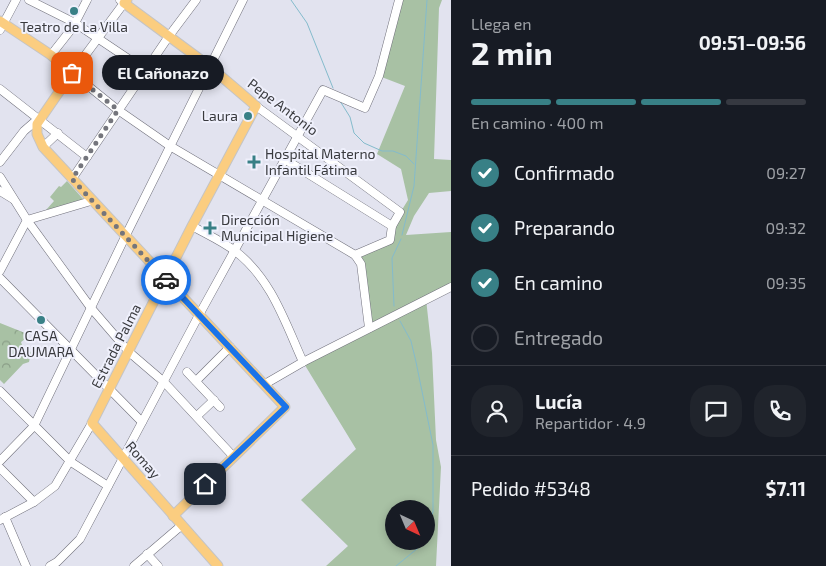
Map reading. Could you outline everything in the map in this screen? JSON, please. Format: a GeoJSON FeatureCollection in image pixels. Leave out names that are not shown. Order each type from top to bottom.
{"type":"FeatureCollection","features":[{"type":"Feature","properties":{"kind":"main road","name":"Pepe Antonio"},"geometry":{"type":"LineString","coordinates":[[124,1],[209,66],[256,106]]}},
{"type":"Feature","properties":{"kind":"main road"},"geometry":{"type":"LineString","coordinates":[[1,25],[50,56],[72,73],[39,118],[36,129],[41,144],[91,201],[286,407],[233,456],[174,516]]}},
{"type":"Feature","properties":{"kind":"main road","name":"Estrada Palma"},"geometry":{"type":"LineString","coordinates":[[92,423],[192,226],[256,106]]}},
{"type":"Feature","properties":{"kind":"main road","name":"Romay"},"geometry":{"type":"LineString","coordinates":[[92,423],[218,566]]}},
{"type":"Feature","properties":{"kind":"street"},"geometry":{"type":"LineString","coordinates":[[1,25],[16,0]]}},
{"type":"Feature","properties":{"kind":"street"},"geometry":{"type":"LineString","coordinates":[[29,0],[75,23],[145,70]]}},
{"type":"Feature","properties":{"kind":"street"},"geometry":{"type":"LineString","coordinates":[[50,56],[75,23],[88,0]]}},
{"type":"Feature","properties":{"kind":"street"},"geometry":{"type":"LineString","coordinates":[[72,179],[168,36],[196,0]]}},
{"type":"Feature","properties":{"kind":"street"},"geometry":{"type":"LineString","coordinates":[[0,461],[34,426],[125,237],[243,0]]}},
{"type":"Feature","properties":{"kind":"street"},"geometry":{"type":"LineString","coordinates":[[50,566],[57,562],[80,539],[199,314],[264,200],[323,90],[365,108],[379,76],[400,0]]}},
{"type":"Feature","properties":{"kind":"street"},"geometry":{"type":"LineString","coordinates":[[124,1],[72,73],[118,110],[170,146],[355,255],[361,264],[369,328]]}},
{"type":"Feature","properties":{"kind":"street"},"geometry":{"type":"LineString","coordinates":[[0,89],[88,156]]}},
{"type":"Feature","properties":{"kind":"street","name":"Pepe Antonio"},"geometry":{"type":"LineString","coordinates":[[256,106],[400,212],[392,226]]}},
{"type":"Feature","properties":{"kind":"street"},"geometry":{"type":"LineString","coordinates":[[0,162],[24,131],[39,118]]}},
{"type":"Feature","properties":{"kind":"street"},"geometry":{"type":"LineString","coordinates":[[24,131],[31,132],[41,144],[58,133]]}},
{"type":"Feature","properties":{"kind":"street"},"geometry":{"type":"LineString","coordinates":[[286,160],[392,226],[390,240],[355,255]]}},
{"type":"Feature","properties":{"kind":"street"},"geometry":{"type":"LineString","coordinates":[[0,177],[28,220],[91,308],[129,352],[164,382],[233,456]]}},
{"type":"Feature","properties":{"kind":"street"},"geometry":{"type":"LineString","coordinates":[[0,191],[15,200]]}},
{"type":"Feature","properties":{"kind":"street"},"geometry":{"type":"LineString","coordinates":[[0,271],[28,220],[91,201]]}},
{"type":"Feature","properties":{"kind":"street"},"geometry":{"type":"LineString","coordinates":[[192,226],[235,251],[263,278],[271,291],[303,362]]}},
{"type":"Feature","properties":{"kind":"street"},"geometry":{"type":"LineString","coordinates":[[0,278],[142,422]]}},
{"type":"Feature","properties":{"kind":"street"},"geometry":{"type":"LineString","coordinates":[[265,384],[303,362],[451,288]]}},
{"type":"Feature","properties":{"kind":"street"},"geometry":{"type":"LineString","coordinates":[[196,381],[230,347]]}},
{"type":"Feature","properties":{"kind":"street"},"geometry":{"type":"LineString","coordinates":[[187,372],[220,407]]}},
{"type":"Feature","properties":{"kind":"street"},"geometry":{"type":"LineString","coordinates":[[0,391],[71,462],[108,486]]}},
{"type":"Feature","properties":{"kind":"street"},"geometry":{"type":"LineString","coordinates":[[197,416],[214,400]]}},
{"type":"Feature","properties":{"kind":"street","name":"Estrada Palma"},"geometry":{"type":"LineString","coordinates":[[3,519],[34,502],[55,486],[71,462],[92,423]]}},
{"type":"Feature","properties":{"kind":"street"},"geometry":{"type":"LineString","coordinates":[[0,468],[34,502]]}},
{"type":"Feature","properties":{"kind":"street"},"geometry":{"type":"LineString","coordinates":[[3,519],[26,566]]}},
{"type":"Feature","properties":{"kind":"street"},"geometry":{"type":"LineString","coordinates":[[134,566],[182,525]]}},
{"type":"Feature","properties":{"kind":"street"},"geometry":{"type":"LineString","coordinates":[[148,554],[158,566]]}},
{"type":"Feature","properties":{"kind":"green space"},"geometry":{"type":"Polygon","coordinates":[[[399,0],[442,0],[439,8],[434,159],[451,160],[451,191],[429,193],[414,216],[406,235],[451,232],[451,286],[426,299],[432,353],[436,440],[441,467],[436,566],[326,566],[348,546],[301,500],[356,449],[303,362],[369,328],[365,294],[355,255],[390,240],[392,226],[408,200],[401,169],[377,154],[405,86],[379,76],[399,0]]]}},
{"type":"Feature","properties":{"kind":"green space"},"geometry":{"type":"Polygon","coordinates":[[[67,181],[83,201],[46,210],[54,201],[50,197],[59,186],[61,187],[67,181]]]}},
{"type":"Feature","properties":{"kind":"green space"},"geometry":{"type":"Polygon","coordinates":[[[0,323],[25,333],[28,337],[21,342],[23,348],[31,352],[29,362],[23,364],[4,384],[0,380],[0,323]]]}},
{"type":"Feature","properties":{"kind":"waterway"},"geometry":{"type":"LineString","coordinates":[[291,0],[307,23],[333,88]]}},
{"type":"Feature","properties":{"kind":"waterway"},"geometry":{"type":"LineString","coordinates":[[402,235],[414,186],[427,0]]}},
{"type":"Feature","properties":{"kind":"waterway"},"geometry":{"type":"LineString","coordinates":[[340,101],[350,117],[354,133],[364,143],[382,151],[393,151],[406,156],[414,164]]}},
{"type":"Feature","properties":{"kind":"waterway"},"geometry":{"type":"LineString","coordinates":[[394,306],[392,258],[401,239]]}},
{"type":"Feature","properties":{"kind":"waterway"},"geometry":{"type":"LineString","coordinates":[[400,321],[411,341],[433,445],[433,500]]}},
{"type":"Feature","properties":{"kind":"waterway"},"geometry":{"type":"LineString","coordinates":[[396,566],[416,550]]}},
{"type":"Feature","properties":{"kind":"way so far"},"geometry":{"type":"LineString","coordinates":[[72,73],[118,110],[72,179],[166,280]]}},
{"type":"Feature","properties":{"kind":"place","name":"Teatro de La Villa"},"geometry":{"type":"Point","coordinates":[74,11]}},
{"type":"Feature","properties":{"kind":"place","name":"El Cañonazo"},"geometry":{"type":"Point","coordinates":[72,73]}},
{"type":"Feature","properties":{"kind":"place","name":"Laura"},"geometry":{"type":"Point","coordinates":[248,116]}},
{"type":"Feature","properties":{"kind":"place","name":"Hospital Materno Infantil Fátima"},"geometry":{"type":"Point","coordinates":[254,162]}},
{"type":"Feature","properties":{"kind":"place","name":"Dirección Municipal Higiene"},"geometry":{"type":"Point","coordinates":[210,228]}},
{"type":"Feature","properties":{"kind":"place","name":"CASA DAUMARA"},"geometry":{"type":"Point","coordinates":[41,320]}},
{"type":"Feature","properties":{"kind":"route"},"geometry":{"type":"LineString","coordinates":[[166,280],[286,407],[205,484]]}}]}
